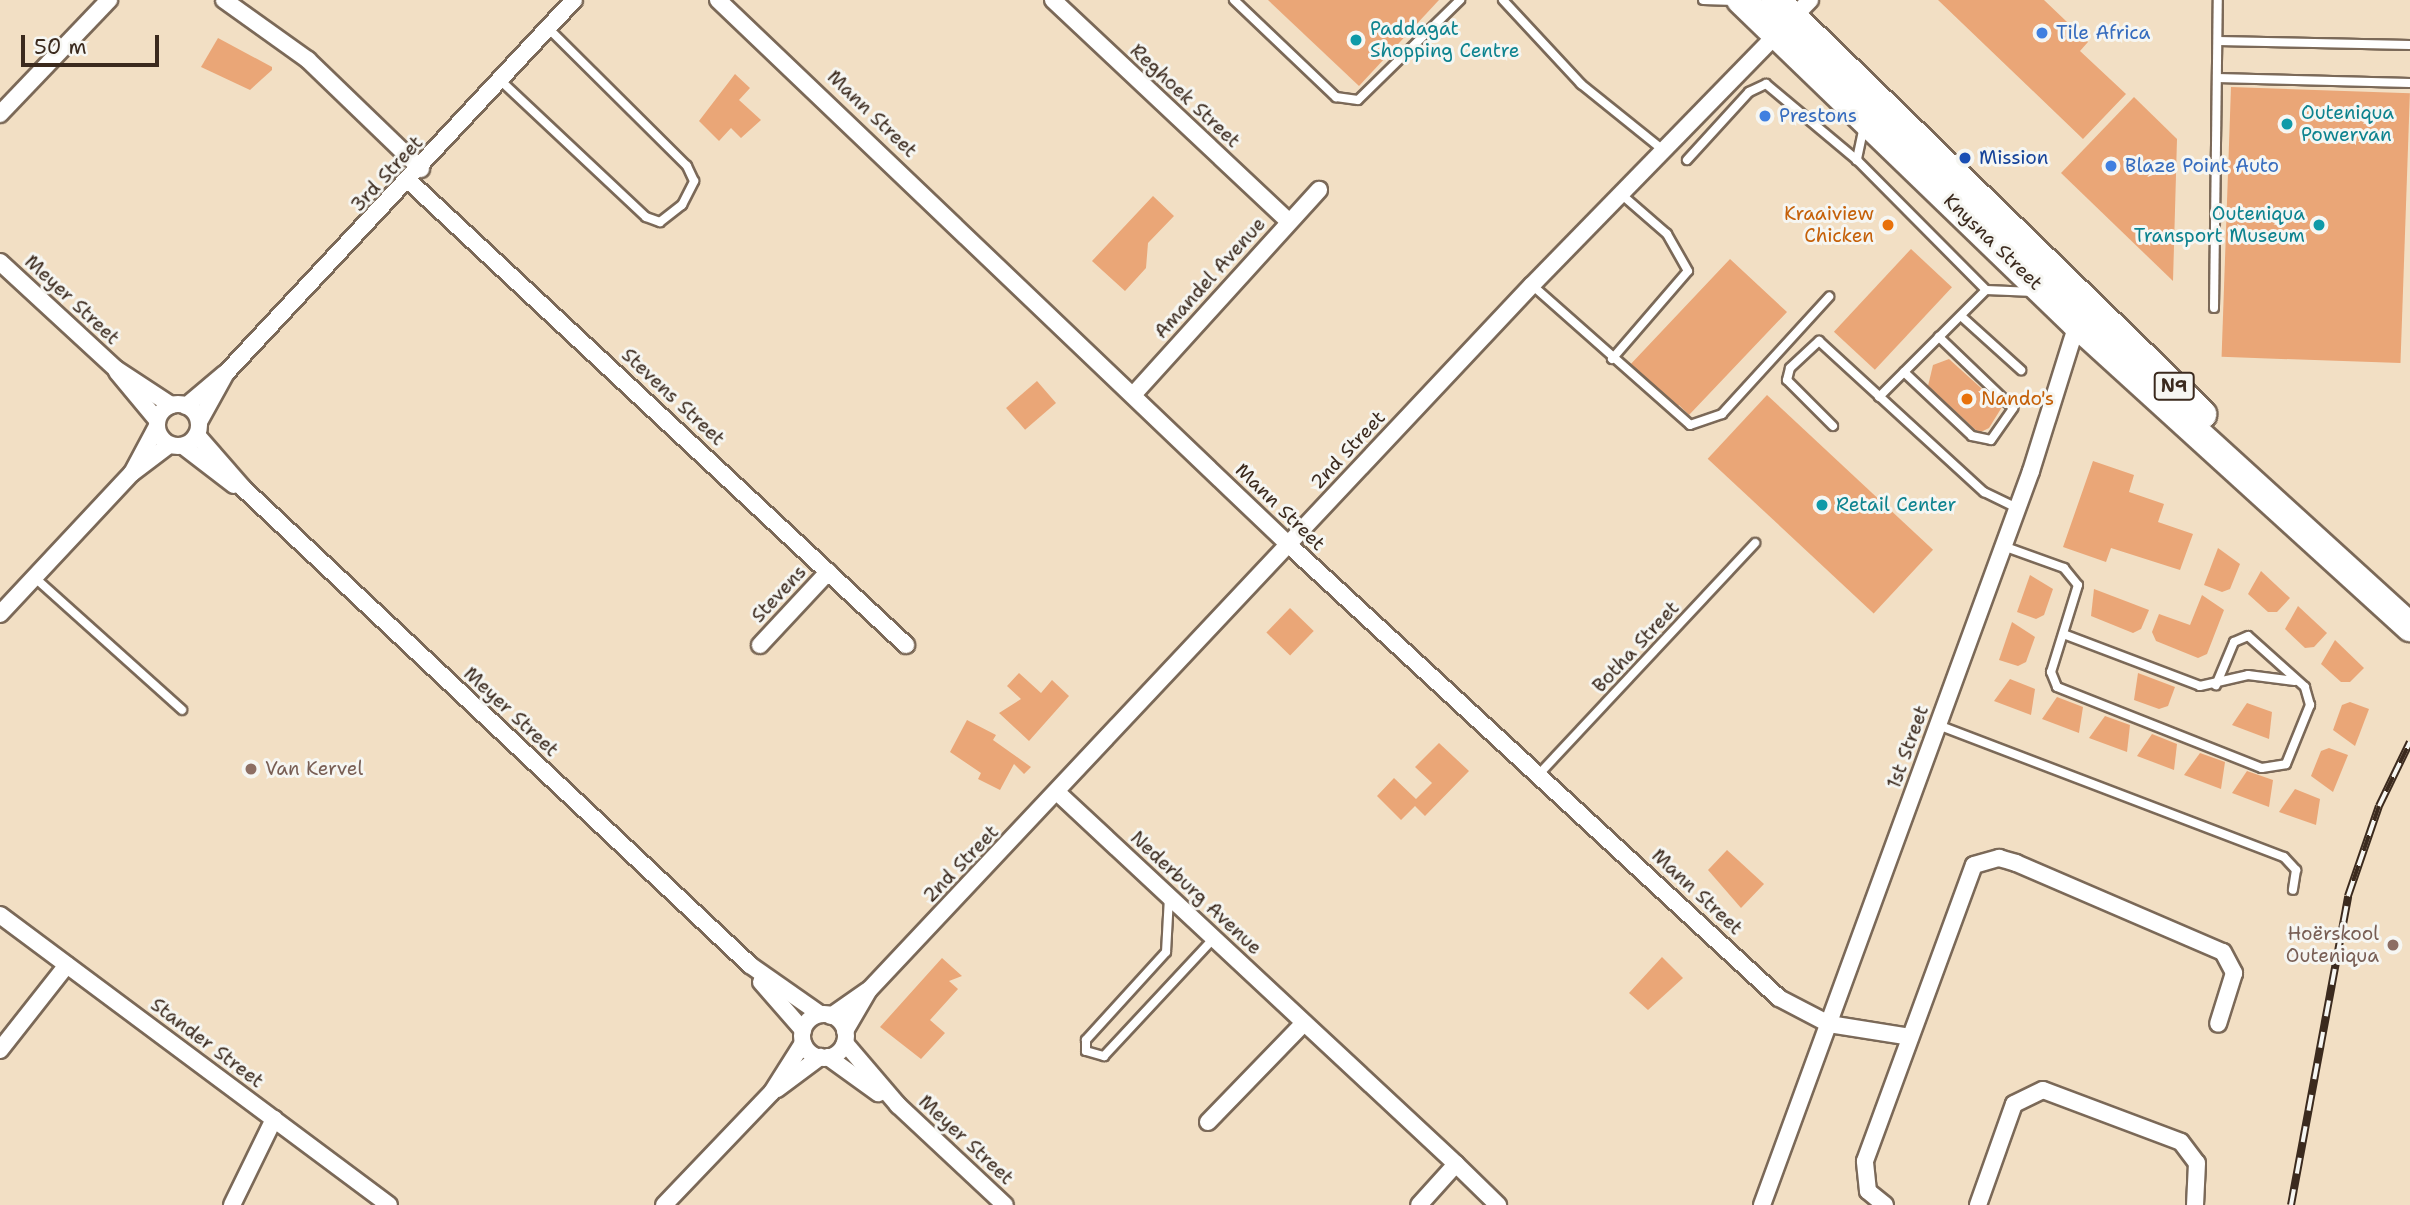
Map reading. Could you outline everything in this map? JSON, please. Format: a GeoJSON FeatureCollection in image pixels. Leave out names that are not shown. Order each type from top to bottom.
{"type":"FeatureCollection","features":[{"type":"Feature","properties":{"kind":"highway","name":"Knysna Street"},"geometry":{"type":"LineString","coordinates":[[1741,0],[1789,13],[2082,312],[2250,477],[2410,627]]}},
{"type":"Feature","properties":{"kind":"highway","name":"Knysna Street"},"geometry":{"type":"LineString","coordinates":[[1789,13],[1866,116],[2044,291],[2082,312]]}},
{"type":"Feature","properties":{"kind":"street"},"geometry":{"type":"LineString","coordinates":[[0,114],[109,0]]}},
{"type":"Feature","properties":{"kind":"street"},"geometry":{"type":"LineString","coordinates":[[224,0],[308,60],[421,169]]}},
{"type":"Feature","properties":{"kind":"street","name":"3rd Street"},"geometry":{"type":"LineString","coordinates":[[156,424],[178,405],[226,373],[410,181],[574,0]]}},
{"type":"Feature","properties":{"kind":"street","name":"Mann Street"},"geometry":{"type":"LineString","coordinates":[[718,0],[1289,545],[1540,773],[1779,998],[1829,1024],[1910,1037]]}},
{"type":"Feature","properties":{"kind":"street","name":"Reghoek Street"},"geometry":{"type":"LineString","coordinates":[[1053,0],[1289,222]]}},
{"type":"Feature","properties":{"kind":"street","name":"2nd Street"},"geometry":{"type":"LineString","coordinates":[[803,1036],[826,1015],[869,990],[1058,793],[1789,13]]}},
{"type":"Feature","properties":{"kind":"street","name":"Stevens Street"},"geometry":{"type":"LineString","coordinates":[[410,181],[906,645]]}},
{"type":"Feature","properties":{"kind":"street","name":"Amandel Avenue"},"geometry":{"type":"LineString","coordinates":[[1133,394],[1320,190]]}},
{"type":"Feature","properties":{"kind":"street","name":"Meyer Street"},"geometry":{"type":"LineString","coordinates":[[0,262],[116,369],[156,424],[176,445],[243,488]]}},
{"type":"Feature","properties":{"kind":"street","name":"1st Street"},"geometry":{"type":"LineString","coordinates":[[1762,1205],[2017,508],[2082,312]]}},
{"type":"Feature","properties":{"kind":"street","name":"Meyer Street"},"geometry":{"type":"LineString","coordinates":[[116,369],[178,405],[243,488],[750,965],[826,1015],[898,1105],[1005,1205]]}},
{"type":"Feature","properties":{"kind":"street","name":"3rd Street"},"geometry":{"type":"LineString","coordinates":[[198,429],[226,373]]}},
{"type":"Feature","properties":{"kind":"street"},"geometry":{"type":"LineString","coordinates":[[132,473],[156,424]]}},
{"type":"Feature","properties":{"kind":"street"},"geometry":{"type":"LineString","coordinates":[[0,614],[132,473],[198,429]]}},
{"type":"Feature","properties":{"kind":"street","name":"Stevens"},"geometry":{"type":"LineString","coordinates":[[760,645],[828,572]]}},
{"type":"Feature","properties":{"kind":"street","name":"Nederburg Avenue"},"geometry":{"type":"LineString","coordinates":[[1058,793],[1497,1205]]}},
{"type":"Feature","properties":{"kind":"street"},"geometry":{"type":"LineString","coordinates":[[1885,1205],[1868,1191],[1865,1161],[1970,872],[1999,858],[2202,939],[2230,957],[2233,981],[2218,1024]]}},
{"type":"Feature","properties":{"kind":"street","name":"Stander Street"},"geometry":{"type":"LineString","coordinates":[[0,915],[389,1205]]}},
{"type":"Feature","properties":{"kind":"street"},"geometry":{"type":"LineString","coordinates":[[0,1050],[67,965]]}},
{"type":"Feature","properties":{"kind":"street","name":"Meyer Street"},"geometry":{"type":"LineString","coordinates":[[750,965],[803,1036],[824,1057],[898,1105]]}},
{"type":"Feature","properties":{"kind":"street","name":"2nd Street"},"geometry":{"type":"LineString","coordinates":[[824,1057],[845,1037],[869,990]]}},
{"type":"Feature","properties":{"kind":"street"},"geometry":{"type":"LineString","coordinates":[[1208,1122],[1304,1023]]}},
{"type":"Feature","properties":{"kind":"street"},"geometry":{"type":"LineString","coordinates":[[772,1092],[803,1036]]}},
{"type":"Feature","properties":{"kind":"street"},"geometry":{"type":"LineString","coordinates":[[664,1205],[772,1092],[824,1057]]}},
{"type":"Feature","properties":{"kind":"street"},"geometry":{"type":"LineString","coordinates":[[1979,1205],[2014,1104],[2043,1090],[2181,1142],[2197,1163],[2195,1205]]}},
{"type":"Feature","properties":{"kind":"street"},"geometry":{"type":"LineString","coordinates":[[232,1205],[274,1119]]}},
{"type":"Feature","properties":{"kind":"street"},"geometry":{"type":"LineString","coordinates":[[1419,1205],[1456,1164]]}},
{"type":"Feature","properties":{"kind":"lane"},"geometry":{"type":"LineString","coordinates":[[1234,0],[1336,97],[1358,100],[1460,0]]}},
{"type":"Feature","properties":{"kind":"lane"},"geometry":{"type":"LineString","coordinates":[[1503,0],[1581,84],[1663,150]]}},
{"type":"Feature","properties":{"kind":"lane"},"geometry":{"type":"LineString","coordinates":[[1703,0],[1741,0]]}},
{"type":"Feature","properties":{"kind":"lane"},"geometry":{"type":"LineString","coordinates":[[2214,308],[2218,0]]}},
{"type":"Feature","properties":{"kind":"lane"},"geometry":{"type":"LineString","coordinates":[[500,80],[646,217],[660,222],[682,205],[694,181],[687,166],[548,28]]}},
{"type":"Feature","properties":{"kind":"lane"},"geometry":{"type":"LineString","coordinates":[[2218,41],[2410,45]]}},
{"type":"Feature","properties":{"kind":"lane"},"geometry":{"type":"LineString","coordinates":[[2217,78],[2410,83]]}},
{"type":"Feature","properties":{"kind":"lane"},"geometry":{"type":"LineString","coordinates":[[1687,160],[1749,92],[1766,84],[1857,160],[1986,290],[2044,291]]}},
{"type":"Feature","properties":{"kind":"lane"},"geometry":{"type":"LineString","coordinates":[[1857,160],[1866,116]]}},
{"type":"Feature","properties":{"kind":"lane"},"geometry":{"type":"LineString","coordinates":[[1612,359],[1688,271],[1667,234],[1621,194]]}},
{"type":"Feature","properties":{"kind":"lane"},"geometry":{"type":"LineString","coordinates":[[1532,285],[1676,418],[1709,422],[1829,297]]}},
{"type":"Feature","properties":{"kind":"lane"},"geometry":{"type":"LineString","coordinates":[[1879,397],[1986,290]]}},
{"type":"Feature","properties":{"kind":"lane"},"geometry":{"type":"LineString","coordinates":[[1961,316],[2021,370]]}},
{"type":"Feature","properties":{"kind":"lane"},"geometry":{"type":"LineString","coordinates":[[1904,372],[1972,436],[1992,440],[2013,408],[1939,337]]}},
{"type":"Feature","properties":{"kind":"lane"},"geometry":{"type":"LineString","coordinates":[[1833,426],[1787,380],[1814,343],[1879,397],[1984,492],[2017,508]]}},
{"type":"Feature","properties":{"kind":"lane","name":"Botha Street"},"geometry":{"type":"LineString","coordinates":[[1540,773],[1755,543]]}},
{"type":"Feature","properties":{"kind":"lane"},"geometry":{"type":"LineString","coordinates":[[2003,546],[2074,577],[2079,597],[2051,672],[2057,687],[2262,768],[2286,764],[2310,705],[2305,687],[2248,636],[2234,642],[2216,685]]}},
{"type":"Feature","properties":{"kind":"lane"},"geometry":{"type":"LineString","coordinates":[[34,577],[182,710]]}},
{"type":"Feature","properties":{"kind":"lane"},"geometry":{"type":"LineString","coordinates":[[2066,635],[2200,686],[2216,685],[2248,674],[2290,678],[2305,687]]}},
{"type":"Feature","properties":{"kind":"lane"},"geometry":{"type":"LineString","coordinates":[[1938,725],[2284,857],[2296,870],[2293,890]]}},
{"type":"Feature","properties":{"kind":"lane"},"geometry":{"type":"LineString","coordinates":[[1169,897],[1166,952],[1086,1040],[1086,1051],[1104,1056],[1213,938]]}},
{"type":"Feature","properties":{"kind":"building","name":"Paddagat Shopping Centre"},"geometry":{"type":"Polygon","coordinates":[[[1268,0],[1439,0],[1359,86],[1268,0]]]}},
{"type":"Feature","properties":{"kind":"building"},"geometry":{"type":"Polygon","coordinates":[[[1938,0],[2044,0],[2088,42],[2080,51],[2126,94],[2083,139],[1938,0]]]}},
{"type":"Feature","properties":{"kind":"building"},"geometry":{"type":"Polygon","coordinates":[[[218,38],[272,67],[272,70],[250,90],[201,67],[218,38]]]}},
{"type":"Feature","properties":{"kind":"building"},"geometry":{"type":"Polygon","coordinates":[[[735,74],[750,88],[739,100],[761,120],[741,138],[731,128],[719,141],[699,121],[735,74]]]}},
{"type":"Feature","properties":{"kind":"building","name":"Outeniqua Transport Museum"},"geometry":{"type":"Polygon","coordinates":[[[2231,87],[2410,93],[2400,363],[2222,357],[2231,87]]]}},
{"type":"Feature","properties":{"kind":"building"},"geometry":{"type":"Polygon","coordinates":[[[2134,97],[2177,139],[2173,281],[2061,173],[2134,97]]]}},
{"type":"Feature","properties":{"kind":"building"},"geometry":{"type":"Polygon","coordinates":[[[1153,196],[1174,216],[1148,243],[1146,268],[1125,291],[1092,261],[1153,196]]]}},
{"type":"Feature","properties":{"kind":"building"},"geometry":{"type":"Polygon","coordinates":[[[1911,249],[1952,287],[1875,370],[1834,332],[1911,249]]]}},
{"type":"Feature","properties":{"kind":"building"},"geometry":{"type":"Polygon","coordinates":[[[1730,259],[1787,312],[1689,415],[1679,405],[1674,410],[1628,367],[1730,259]]]}},
{"type":"Feature","properties":{"kind":"building","name":"Nando's"},"geometry":{"type":"Polygon","coordinates":[[[1949,359],[2002,407],[1989,428],[1979,433],[1928,386],[1933,365],[1949,359]]]}},
{"type":"Feature","properties":{"kind":"building"},"geometry":{"type":"Polygon","coordinates":[[[1037,381],[1056,403],[1025,430],[1006,408],[1037,381]]]}},
{"type":"Feature","properties":{"kind":"building","name":"Retail Center"},"geometry":{"type":"Polygon","coordinates":[[[1767,395],[1933,550],[1874,613],[1708,459],[1767,395]]]}},
{"type":"Feature","properties":{"kind":"building"},"geometry":{"type":"Polygon","coordinates":[[[2093,461],[2134,475],[2129,492],[2164,504],[2158,522],[2193,534],[2180,570],[2111,548],[2106,562],[2063,547],[2093,461]]]}},
{"type":"Feature","properties":{"kind":"building"},"geometry":{"type":"Polygon","coordinates":[[[2218,548],[2240,564],[2230,589],[2222,592],[2204,585],[2218,548]]]}},
{"type":"Feature","properties":{"kind":"building"},"geometry":{"type":"Polygon","coordinates":[[[2261,571],[2290,598],[2277,612],[2268,612],[2248,594],[2261,571]]]}},
{"type":"Feature","properties":{"kind":"building"},"geometry":{"type":"Polygon","coordinates":[[[2030,575],[2053,589],[2044,615],[2036,619],[2017,612],[2030,575]]]}},
{"type":"Feature","properties":{"kind":"building"},"geometry":{"type":"Polygon","coordinates":[[[2094,589],[2149,610],[2141,629],[2133,633],[2091,616],[2094,589]]]}},
{"type":"Feature","properties":{"kind":"building"},"geometry":{"type":"Polygon","coordinates":[[[2202,595],[2224,610],[2207,654],[2198,658],[2156,641],[2152,632],[2159,614],[2190,625],[2202,595]]]}},
{"type":"Feature","properties":{"kind":"building"},"geometry":{"type":"Polygon","coordinates":[[[2298,606],[2327,633],[2314,647],[2305,648],[2285,629],[2298,606]]]}},
{"type":"Feature","properties":{"kind":"building"},"geometry":{"type":"Polygon","coordinates":[[[1290,608],[1314,631],[1290,655],[1266,632],[1290,608]]]}},
{"type":"Feature","properties":{"kind":"building"},"geometry":{"type":"Polygon","coordinates":[[[2012,622],[2035,637],[2026,662],[2018,666],[1999,660],[2012,622]]]}},
{"type":"Feature","properties":{"kind":"building"},"geometry":{"type":"Polygon","coordinates":[[[2335,640],[2364,668],[2350,682],[2341,682],[2321,664],[2335,640]]]}},
{"type":"Feature","properties":{"kind":"building"},"geometry":{"type":"Polygon","coordinates":[[[1019,673],[1041,693],[1052,680],[1069,696],[1029,741],[999,713],[1021,699],[1007,686],[1019,673]]]}},
{"type":"Feature","properties":{"kind":"building"},"geometry":{"type":"Polygon","coordinates":[[[2138,673],[2175,687],[2168,706],[2159,709],[2134,700],[2138,673]]]}},
{"type":"Feature","properties":{"kind":"building"},"geometry":{"type":"Polygon","coordinates":[[[2010,679],[2035,689],[2031,715],[1994,701],[2010,679]]]}},
{"type":"Feature","properties":{"kind":"building"},"geometry":{"type":"Polygon","coordinates":[[[2057,697],[2083,707],[2079,733],[2042,719],[2057,697]]]}},
{"type":"Feature","properties":{"kind":"building"},"geometry":{"type":"Polygon","coordinates":[[[2350,702],[2369,709],[2355,746],[2333,730],[2342,705],[2350,702]]]}},
{"type":"Feature","properties":{"kind":"building"},"geometry":{"type":"Polygon","coordinates":[[[2247,703],[2272,712],[2269,739],[2232,725],[2247,703]]]}},
{"type":"Feature","properties":{"kind":"building"},"geometry":{"type":"Polygon","coordinates":[[[2105,716],[2130,725],[2127,752],[2089,738],[2105,716]]]}},
{"type":"Feature","properties":{"kind":"building"},"geometry":{"type":"Polygon","coordinates":[[[967,720],[996,735],[993,740],[1031,767],[1024,774],[1014,764],[1000,790],[978,779],[981,773],[950,752],[967,720]]]}},
{"type":"Feature","properties":{"kind":"building"},"geometry":{"type":"Polygon","coordinates":[[[2152,734],[2177,744],[2174,770],[2137,756],[2152,734]]]}},
{"type":"Feature","properties":{"kind":"building"},"geometry":{"type":"Polygon","coordinates":[[[1439,743],[1469,771],[1425,816],[1415,806],[1401,820],[1377,796],[1394,778],[1416,799],[1432,783],[1415,767],[1439,743]]]}},
{"type":"Feature","properties":{"kind":"building"},"geometry":{"type":"Polygon","coordinates":[[[2329,748],[2348,755],[2333,792],[2311,776],[2321,751],[2329,748]]]}},
{"type":"Feature","properties":{"kind":"building"},"geometry":{"type":"Polygon","coordinates":[[[2200,753],[2225,762],[2221,789],[2184,775],[2200,753]]]}},
{"type":"Feature","properties":{"kind":"building"},"geometry":{"type":"Polygon","coordinates":[[[2247,771],[2273,780],[2269,807],[2232,793],[2247,771]]]}},
{"type":"Feature","properties":{"kind":"building"},"geometry":{"type":"Polygon","coordinates":[[[2295,789],[2320,799],[2316,825],[2279,812],[2295,789]]]}},
{"type":"Feature","properties":{"kind":"building"},"geometry":{"type":"Polygon","coordinates":[[[1727,850],[1764,884],[1741,908],[1708,870],[1727,850]]]}},
{"type":"Feature","properties":{"kind":"building"},"geometry":{"type":"Polygon","coordinates":[[[1662,957],[1683,978],[1648,1010],[1629,993],[1662,957]]]}},
{"type":"Feature","properties":{"kind":"building"},"geometry":{"type":"Polygon","coordinates":[[[942,958],[962,976],[949,981],[958,989],[930,1020],[945,1033],[921,1059],[880,1027],[942,958]]]}},
{"type":"Feature","properties":{"kind":"railway"},"geometry":{"type":"LineString","coordinates":[[2291,1205],[2348,896],[2379,806],[2410,742]]}},
{"type":"Feature","properties":{"kind":"place","name":"Tile Africa"},"geometry":{"type":"Point","coordinates":[2042,33]}},
{"type":"Feature","properties":{"kind":"place","name":"Paddagat Shopping Centre"},"geometry":{"type":"Point","coordinates":[1356,40]}},
{"type":"Feature","properties":{"kind":"place","name":"Prestons"},"geometry":{"type":"Point","coordinates":[1765,116]}},
{"type":"Feature","properties":{"kind":"place","name":"Outeniqua Powervan"},"geometry":{"type":"Point","coordinates":[2287,124]}},
{"type":"Feature","properties":{"kind":"place","name":"Mission"},"geometry":{"type":"Point","coordinates":[1965,158]}},
{"type":"Feature","properties":{"kind":"place","name":"Blaze Point Auto"},"geometry":{"type":"Point","coordinates":[2111,166]}},
{"type":"Feature","properties":{"kind":"place","name":"Kraaiview Chicken"},"geometry":{"type":"Point","coordinates":[1888,225]}},
{"type":"Feature","properties":{"kind":"place","name":"Outeniqua Transport Museum"},"geometry":{"type":"Point","coordinates":[2319,225]}},
{"type":"Feature","properties":{"kind":"place","name":"Nando's"},"geometry":{"type":"Point","coordinates":[1967,399]}},
{"type":"Feature","properties":{"kind":"place","name":"Retail Center"},"geometry":{"type":"Point","coordinates":[1822,505]}},
{"type":"Feature","properties":{"kind":"place","name":"Van Kervel"},"geometry":{"type":"Point","coordinates":[251,769]}},
{"type":"Feature","properties":{"kind":"place","name":"Hoërskool Outeniqua"},"geometry":{"type":"Point","coordinates":[2393,945]}}]}
